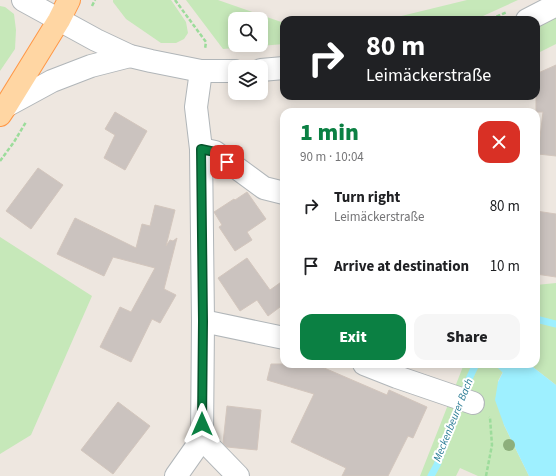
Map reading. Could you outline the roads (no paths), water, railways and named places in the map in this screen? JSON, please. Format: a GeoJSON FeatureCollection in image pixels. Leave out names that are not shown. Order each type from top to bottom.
{"type":"FeatureCollection","features":[{"type":"Feature","properties":{"kind":"main road"},"geometry":{"type":"LineString","coordinates":[[3,110],[59,20],[69,0]]}},
{"type":"Feature","properties":{"kind":"street"},"geometry":{"type":"LineString","coordinates":[[23,0],[96,40],[130,56],[201,71],[228,71]]}},
{"type":"Feature","properties":{"kind":"street"},"geometry":{"type":"LineString","coordinates":[[535,16],[556,5]]}},
{"type":"Feature","properties":{"kind":"street"},"geometry":{"type":"LineString","coordinates":[[3,110],[52,81],[91,66],[130,56]]}},
{"type":"Feature","properties":{"kind":"street"},"geometry":{"type":"LineString","coordinates":[[268,69],[280,68]]}},
{"type":"Feature","properties":{"kind":"street"},"geometry":{"type":"LineString","coordinates":[[176,476],[202,439],[203,321],[201,149],[196,107],[201,71]]}},
{"type":"Feature","properties":{"kind":"street"},"geometry":{"type":"LineString","coordinates":[[201,149],[215,152],[264,188],[280,192]]}},
{"type":"Feature","properties":{"kind":"street"},"geometry":{"type":"LineString","coordinates":[[203,321],[280,337]]}},
{"type":"Feature","properties":{"kind":"street"},"geometry":{"type":"LineString","coordinates":[[374,368],[473,403]]}},
{"type":"Feature","properties":{"kind":"street"},"geometry":{"type":"LineString","coordinates":[[202,439],[238,476]]}},
{"type":"Feature","properties":{"kind":"water"},"geometry":{"type":"Polygon","coordinates":[[[505,368],[534,368],[556,385],[556,476],[529,476],[504,425],[495,400],[498,382],[505,368]]]}},
{"type":"Feature","properties":{"kind":"waterway","name":"Meckenbeurer Bach"},"geometry":{"type":"LineString","coordinates":[[540,320],[556,324]]}},
{"type":"Feature","properties":{"kind":"waterway","name":"Meckenbeurer Bach"},"geometry":{"type":"LineString","coordinates":[[431,476],[437,465],[474,368]]}}]}
